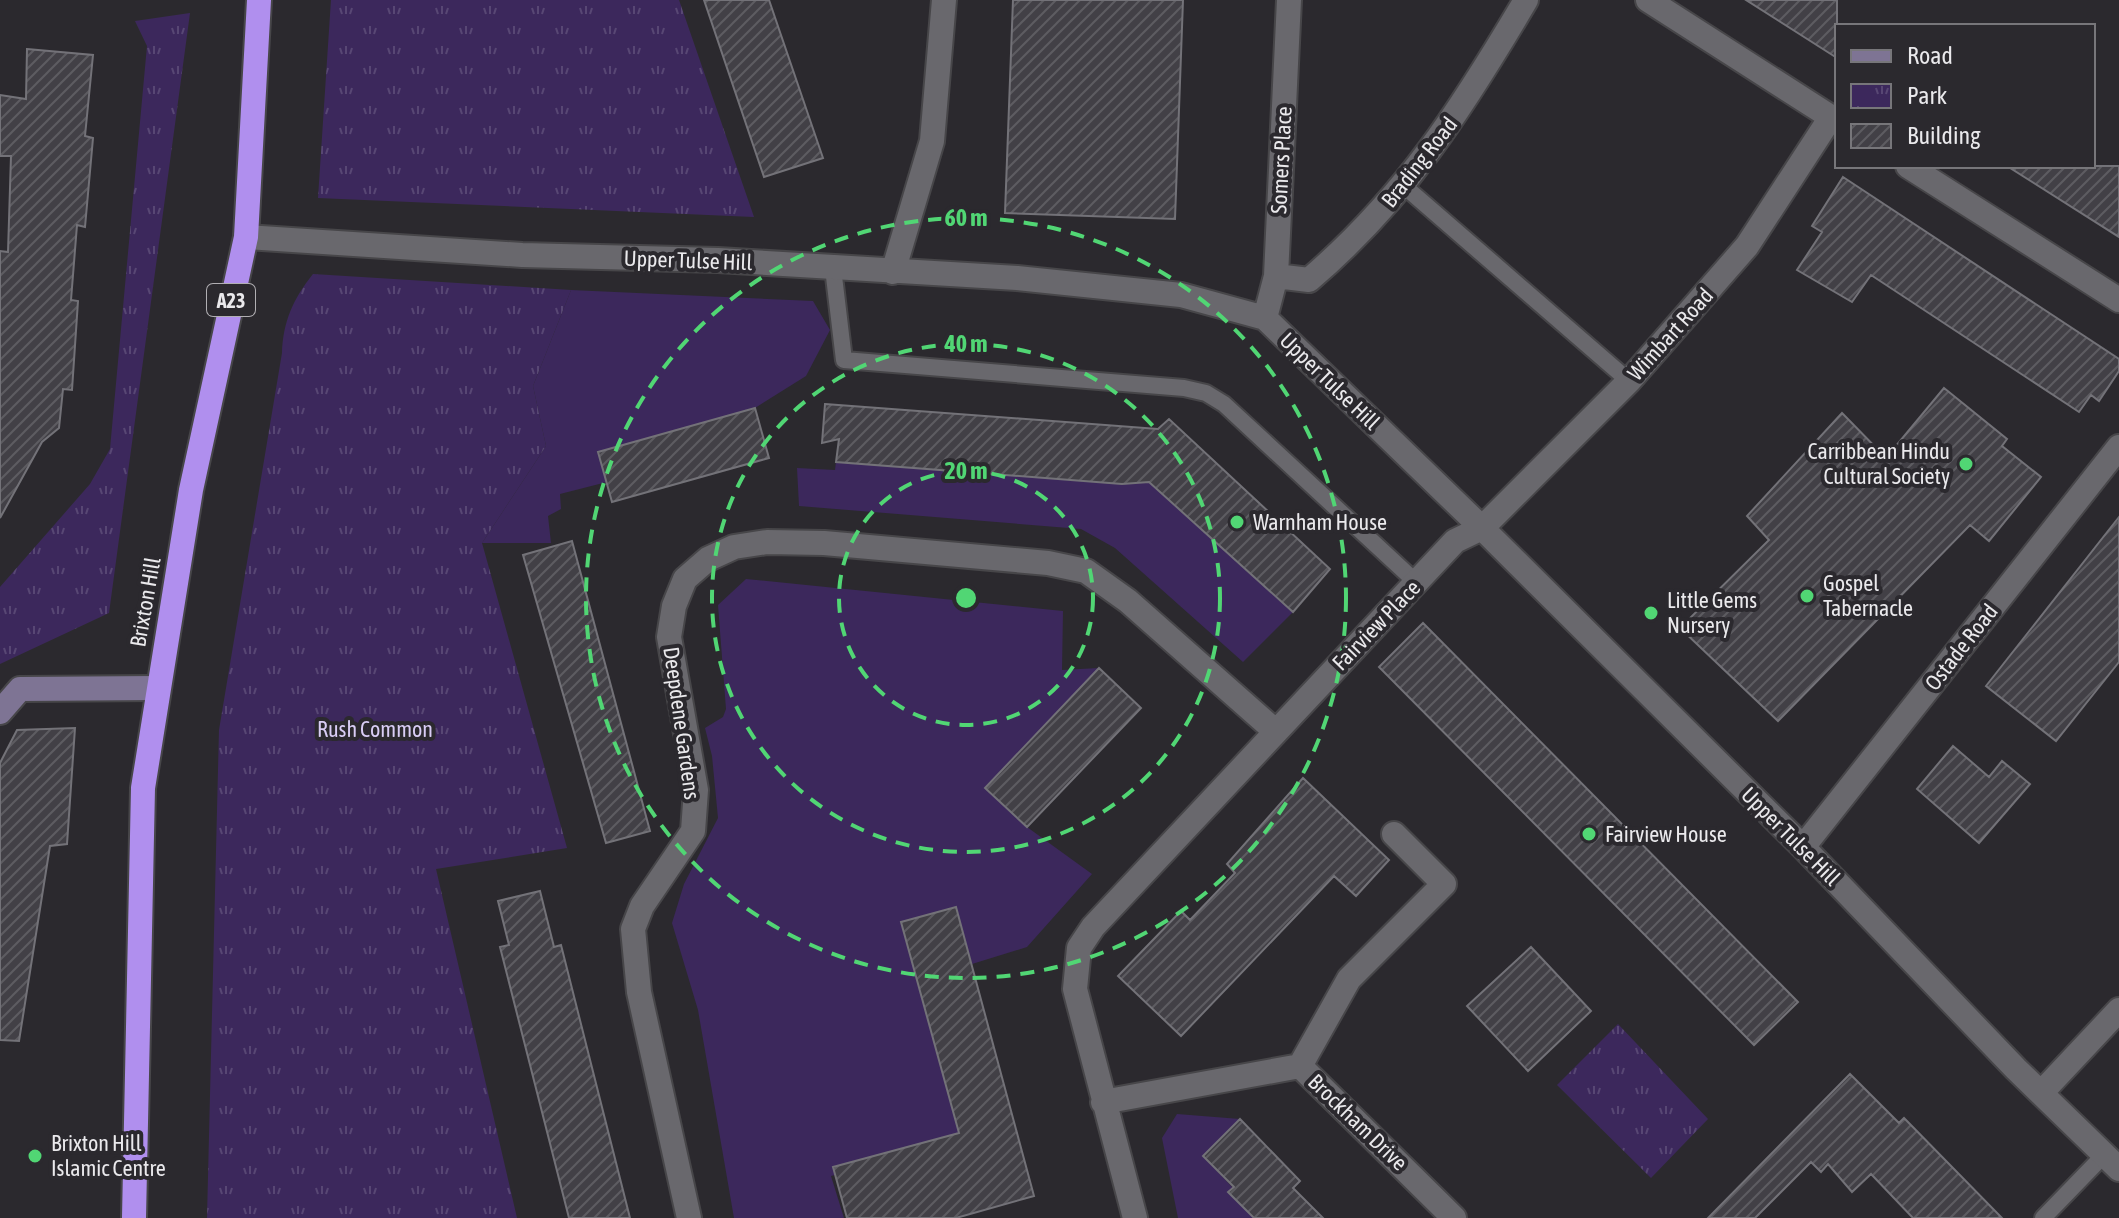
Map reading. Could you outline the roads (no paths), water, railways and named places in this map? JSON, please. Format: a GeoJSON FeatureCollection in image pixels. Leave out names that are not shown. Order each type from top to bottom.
{"type":"FeatureCollection","features":[{"type":"Feature","properties":{"kind":"highway","name":"Brixton Hill"},"geometry":{"type":"LineString","coordinates":[[134,1218],[143,788],[191,490],[246,237],[259,0]]}},
{"type":"Feature","properties":{"kind":"street"},"geometry":{"type":"LineString","coordinates":[[893,272],[932,141],[944,0]]}},
{"type":"Feature","properties":{"kind":"street","name":"Somers Place"},"geometry":{"type":"LineString","coordinates":[[1265,318],[1276,276],[1289,0]]}},
{"type":"Feature","properties":{"kind":"street","name":"Brading Road"},"geometry":{"type":"LineString","coordinates":[[1276,276],[1309,280],[1346,248],[1404,186],[1471,92],[1526,0]]}},
{"type":"Feature","properties":{"kind":"street"},"geometry":{"type":"LineString","coordinates":[[1648,0],[1834,119]]}},
{"type":"Feature","properties":{"kind":"street","name":"Wimbart Road"},"geometry":{"type":"LineString","coordinates":[[1482,528],[1629,381],[1747,246],[1834,119]]}},
{"type":"Feature","properties":{"kind":"street"},"geometry":{"type":"LineString","coordinates":[[1911,168],[2119,300]]}},
{"type":"Feature","properties":{"kind":"street","name":"Upper Tulse Hill"},"geometry":{"type":"LineString","coordinates":[[246,237],[522,255],[718,260],[1017,278],[1181,295],[1265,318],[1482,528],[1803,847],[2112,1162]]}},
{"type":"Feature","properties":{"kind":"street","name":"Ostade Road"},"geometry":{"type":"LineString","coordinates":[[1803,847],[2119,447]]}},
{"type":"Feature","properties":{"kind":"street","name":"Fairview Place"},"geometry":{"type":"LineString","coordinates":[[1135,1218],[1075,989],[1079,948],[1093,927],[1274,730],[1455,541],[1482,528]]}},
{"type":"Feature","properties":{"kind":"street","name":"Deepdene Gardens"},"geometry":{"type":"LineString","coordinates":[[689,1218],[639,992],[633,929],[642,906],[693,831],[696,790],[669,637],[674,606],[685,579],[708,559],[734,547],[767,542],[824,543],[1048,563],[1086,571],[1128,601],[1274,730]]}},
{"type":"Feature","properties":{"kind":"street"},"geometry":{"type":"LineString","coordinates":[[0,712],[20,689],[157,688]]}},
{"type":"Feature","properties":{"kind":"street"},"geometry":{"type":"LineString","coordinates":[[1300,1066],[1349,979],[1444,884],[1394,834]]}},
{"type":"Feature","properties":{"kind":"street"},"geometry":{"type":"LineString","coordinates":[[2042,1092],[2119,1010]]}},
{"type":"Feature","properties":{"kind":"street","name":"Brockham Drive"},"geometry":{"type":"LineString","coordinates":[[1103,1102],[1300,1066],[1454,1218]]}},
{"type":"Feature","properties":{"kind":"lane"},"geometry":{"type":"LineString","coordinates":[[1404,186],[1629,381]]}},
{"type":"Feature","properties":{"kind":"lane"},"geometry":{"type":"LineString","coordinates":[[833,268],[844,360],[1184,388],[1206,393],[1224,404],[1417,583]]}},
{"type":"Feature","properties":{"kind":"lane"},"geometry":{"type":"LineString","coordinates":[[2043,1218],[2112,1162]]}},
{"type":"Feature","properties":{"kind":"place","name":"Carribbean Hindu Cultural Society"},"geometry":{"type":"Point","coordinates":[1966,464]}},
{"type":"Feature","properties":{"kind":"place","name":"Warnham House"},"geometry":{"type":"Point","coordinates":[1237,522]}},
{"type":"Feature","properties":{"kind":"place","name":"Gospel Tabernacle"},"geometry":{"type":"Point","coordinates":[1807,596]}},
{"type":"Feature","properties":{"kind":"place","name":"Little Gems Nursery"},"geometry":{"type":"Point","coordinates":[1651,613]}},
{"type":"Feature","properties":{"kind":"place","name":"Fairview House"},"geometry":{"type":"Point","coordinates":[1589,834]}},
{"type":"Feature","properties":{"kind":"place","name":"Brixton Hill Islamic Centre"},"geometry":{"type":"Point","coordinates":[35,1156]}},
{"type":"Feature","properties":{"kind":"park label","name":"Rush Common"},"geometry":{"type":"Point","coordinates":[375,729]}}]}
